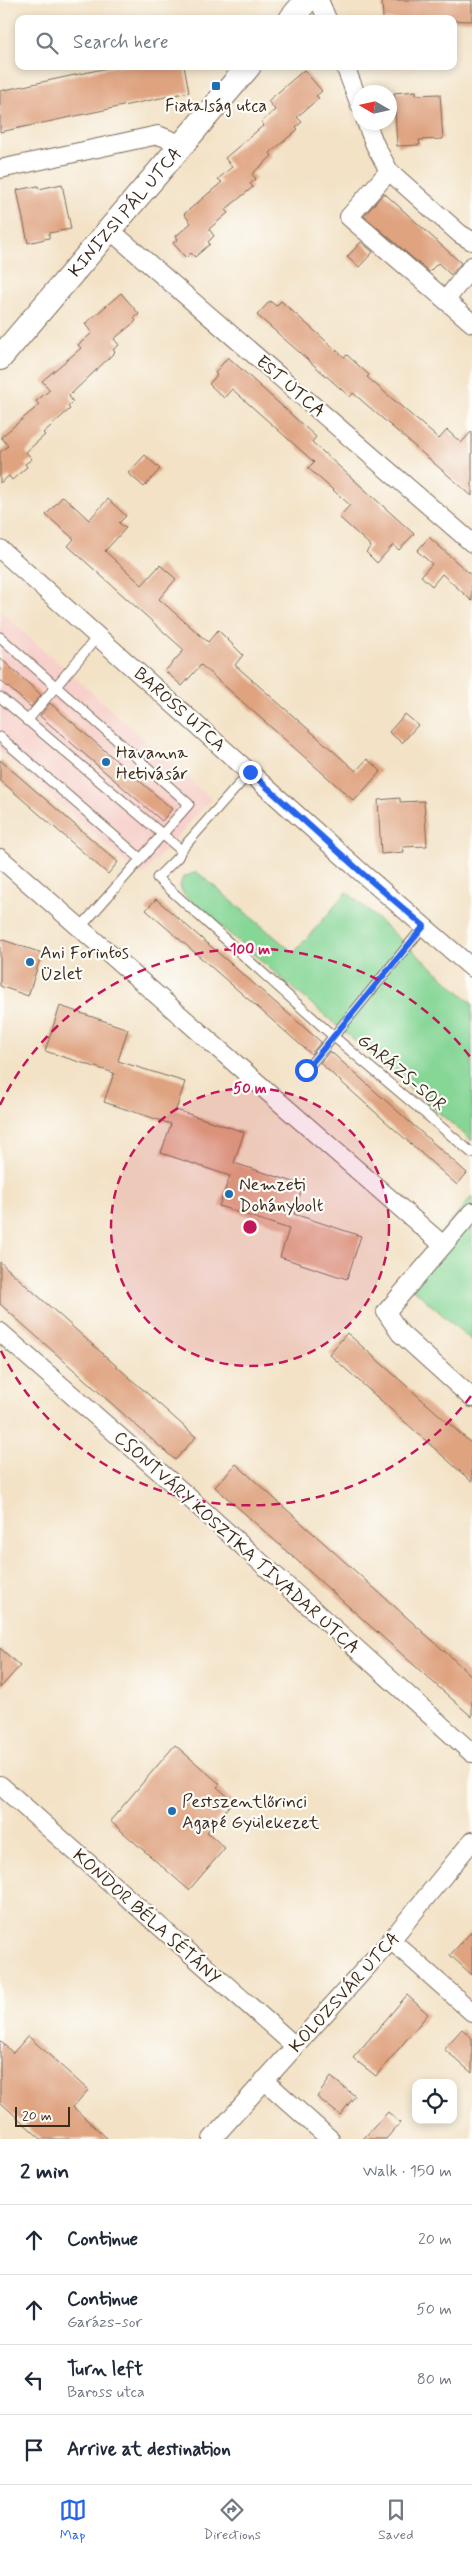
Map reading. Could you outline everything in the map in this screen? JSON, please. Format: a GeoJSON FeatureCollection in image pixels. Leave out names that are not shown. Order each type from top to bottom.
{"type":"FeatureCollection","features":[{"type":"Feature","properties":{"kind":"street"},"geometry":{"type":"LineString","coordinates":[[294,15],[307,0]]}},
{"type":"Feature","properties":{"kind":"street"},"geometry":{"type":"LineString","coordinates":[[319,0],[325,15]]}},
{"type":"Feature","properties":{"kind":"street","name":"KINIZSI PÁL UTCA"},"geometry":{"type":"LineString","coordinates":[[0,358],[246,70]]}},
{"type":"Feature","properties":{"kind":"street"},"geometry":{"type":"LineString","coordinates":[[347,70],[352,85]]}},
{"type":"Feature","properties":{"kind":"street"},"geometry":{"type":"LineString","coordinates":[[369,130],[389,171],[460,234],[472,241]]}},
{"type":"Feature","properties":{"kind":"street"},"geometry":{"type":"LineString","coordinates":[[0,169],[158,135],[183,145]]}},
{"type":"Feature","properties":{"kind":"street"},"geometry":{"type":"LineString","coordinates":[[389,171],[350,217],[472,323]]}},
{"type":"Feature","properties":{"kind":"street","name":"EST UTCA"},"geometry":{"type":"LineString","coordinates":[[110,230],[472,543]]}},
{"type":"Feature","properties":{"kind":"street"},"geometry":{"type":"LineString","coordinates":[[446,300],[472,266]]}},
{"type":"Feature","properties":{"kind":"street","name":"BAROSS UTCA"},"geometry":{"type":"LineString","coordinates":[[0,549],[362,873],[472,968]]}},
{"type":"Feature","properties":{"kind":"street"},"geometry":{"type":"LineString","coordinates":[[0,858],[443,1245]]}},
{"type":"Feature","properties":{"kind":"street"},"geometry":{"type":"LineString","coordinates":[[472,1212],[386,1312],[400,1333],[472,1398]]}},
{"type":"Feature","properties":{"kind":"street","name":"CSONTVÁRY KOSZTKA TIVADAR UTCA"},"geometry":{"type":"LineString","coordinates":[[0,1332],[186,1495],[472,1753]]}},
{"type":"Feature","properties":{"kind":"street","name":"KONDOR BÉLA SÉTÁNY"},"geometry":{"type":"LineString","coordinates":[[0,1784],[295,2046]]}},
{"type":"Feature","properties":{"kind":"street","name":"KOLOZSVÁR UTCA"},"geometry":{"type":"LineString","coordinates":[[212,2139],[391,1940],[472,1841]]}},
{"type":"Feature","properties":{"kind":"street"},"geometry":{"type":"LineString","coordinates":[[391,1940],[472,2012]]}},
{"type":"Feature","properties":{"kind":"street"},"geometry":{"type":"LineString","coordinates":[[264,2080],[330,2139]]}},
{"type":"Feature","properties":{"kind":"lane"},"geometry":{"type":"LineString","coordinates":[[28,721],[98,636]]}},
{"type":"Feature","properties":{"kind":"lane"},"geometry":{"type":"LineString","coordinates":[[0,637],[189,804],[80,928]]}},
{"type":"Feature","properties":{"kind":"lane"},"geometry":{"type":"LineString","coordinates":[[0,697],[161,836],[181,850],[250,772]]}},
{"type":"Feature","properties":{"kind":"lane"},"geometry":{"type":"LineString","coordinates":[[0,737],[141,859]]}},
{"type":"Feature","properties":{"kind":"lane","name":"GARÁZS-SOR"},"geometry":{"type":"LineString","coordinates":[[181,850],[178,856],[156,878],[334,1036],[472,1153]]}},
{"type":"Feature","properties":{"kind":"lane","name":"GARÁZS-SOR"},"geometry":{"type":"LineString","coordinates":[[334,1036],[424,926]]}},
{"type":"Feature","properties":{"kind":"lane"},"geometry":{"type":"LineString","coordinates":[[306,1070],[334,1036]]}},
{"type":"Feature","properties":{"kind":"shaded area"},"geometry":{"type":"Polygon","coordinates":[[[0,611],[211,799],[141,877],[0,751],[0,611]]]}},
{"type":"Feature","properties":{"kind":"green space"},"geometry":{"type":"Polygon","coordinates":[[[197,872],[294,953],[347,892],[472,1003],[472,1141],[184,895],[180,886],[183,877],[197,872]]]}},
{"type":"Feature","properties":{"kind":"green space"},"geometry":{"type":"Polygon","coordinates":[[[472,1196],[472,1341],[402,1279],[472,1196]]]}},
{"type":"Feature","properties":{"kind":"building"},"geometry":{"type":"Polygon","coordinates":[[[382,0],[472,0],[472,21],[457,21],[457,15],[383,15],[382,0]]]}},
{"type":"Feature","properties":{"kind":"building"},"geometry":{"type":"Polygon","coordinates":[[[98,70],[185,70],[189,92],[0,132],[0,91],[98,70]]]}},
{"type":"Feature","properties":{"kind":"building"},"geometry":{"type":"Polygon","coordinates":[[[304,70],[322,91],[316,96],[319,98],[297,117],[302,122],[296,127],[298,129],[270,153],[272,156],[252,174],[256,179],[250,184],[253,187],[225,210],[228,213],[209,229],[214,236],[208,242],[210,244],[195,257],[191,253],[186,258],[173,243],[178,239],[176,236],[191,223],[184,214],[222,182],[218,179],[232,167],[225,158],[264,125],[261,122],[275,110],[268,101],[304,70]]]}},
{"type":"Feature","properties":{"kind":"building"},"geometry":{"type":"Polygon","coordinates":[[[416,91],[416,95],[440,94],[443,139],[419,140],[420,145],[397,146],[397,93],[416,91]]]}},
{"type":"Feature","properties":{"kind":"building"},"geometry":{"type":"Polygon","coordinates":[[[62,184],[71,229],[49,233],[49,238],[28,243],[17,190],[38,186],[39,189],[62,184]]]}},
{"type":"Feature","properties":{"kind":"building"},"geometry":{"type":"Polygon","coordinates":[[[384,193],[461,263],[451,275],[438,263],[429,272],[364,216],[384,193]]]}},
{"type":"Feature","properties":{"kind":"building"},"geometry":{"type":"Polygon","coordinates":[[[361,242],[373,252],[359,267],[347,257],[361,242]]]}},
{"type":"Feature","properties":{"kind":"building"},"geometry":{"type":"Polygon","coordinates":[[[121,293],[139,314],[134,318],[136,321],[114,339],[119,345],[113,350],[115,352],[69,396],[73,402],[68,407],[70,409],[43,433],[45,435],[26,452],[32,459],[25,464],[27,467],[12,480],[9,476],[0,483],[0,452],[8,446],[1,437],[39,405],[36,401],[50,390],[42,381],[81,348],[78,345],[92,333],[85,324],[121,293]]]}},
{"type":"Feature","properties":{"kind":"building"},"geometry":{"type":"Polygon","coordinates":[[[270,301],[276,306],[281,301],[344,357],[347,355],[369,375],[367,377],[439,439],[447,430],[461,443],[472,431],[472,496],[353,393],[350,397],[257,315],[270,301]]]}},
{"type":"Feature","properties":{"kind":"building"},"geometry":{"type":"Polygon","coordinates":[[[228,357],[316,437],[312,442],[414,534],[399,550],[393,545],[377,563],[366,552],[371,546],[339,517],[350,505],[308,468],[314,462],[232,389],[224,398],[209,384],[228,357]]]}},
{"type":"Feature","properties":{"kind":"building"},"geometry":{"type":"Polygon","coordinates":[[[145,455],[160,469],[144,487],[128,473],[145,455]]]}},
{"type":"Feature","properties":{"kind":"building"},"geometry":{"type":"Polygon","coordinates":[[[63,496],[89,520],[108,499],[126,516],[119,523],[126,528],[105,551],[142,585],[160,565],[176,579],[159,599],[208,642],[218,630],[243,655],[235,665],[356,771],[367,759],[381,771],[354,801],[201,665],[182,686],[165,671],[184,650],[68,546],[74,539],[46,515],[63,496]]]}},
{"type":"Feature","properties":{"kind":"building"},"geometry":{"type":"Polygon","coordinates":[[[429,537],[472,576],[472,601],[442,574],[432,586],[421,576],[432,564],[417,551],[429,537]]]}},
{"type":"Feature","properties":{"kind":"building"},"geometry":{"type":"Polygon","coordinates":[[[0,658],[41,695],[31,707],[0,680],[0,658]]]}},
{"type":"Feature","properties":{"kind":"building","name":"Havanna Hetivásár"},"geometry":{"type":"Polygon","coordinates":[[[50,703],[172,809],[162,821],[40,716],[50,703]]]}},
{"type":"Feature","properties":{"kind":"building"},"geometry":{"type":"Polygon","coordinates":[[[405,714],[418,725],[402,743],[389,732],[405,714]]]}},
{"type":"Feature","properties":{"kind":"building"},"geometry":{"type":"Polygon","coordinates":[[[0,760],[118,862],[108,874],[0,780],[0,760]]]}},
{"type":"Feature","properties":{"kind":"building"},"geometry":{"type":"Polygon","coordinates":[[[400,798],[400,802],[424,801],[427,846],[403,847],[404,852],[381,854],[378,800],[400,798]]]}},
{"type":"Feature","properties":{"kind":"building"},"geometry":{"type":"Polygon","coordinates":[[[156,899],[321,1042],[311,1054],[146,910],[156,899]]]}},
{"type":"Feature","properties":{"kind":"building"},"geometry":{"type":"Polygon","coordinates":[[[0,939],[42,953],[28,996],[0,986],[0,939]]]}},
{"type":"Feature","properties":{"kind":"building"},"geometry":{"type":"Polygon","coordinates":[[[60,1006],[128,1029],[118,1061],[185,1082],[176,1110],[244,1132],[234,1163],[303,1185],[294,1214],[361,1236],[347,1279],[280,1257],[289,1229],[219,1206],[230,1176],[161,1153],[171,1124],[104,1102],[114,1073],[45,1051],[60,1006]]]}},
{"type":"Feature","properties":{"kind":"building"},"geometry":{"type":"Polygon","coordinates":[[[330,1051],[467,1173],[457,1185],[320,1063],[330,1051]]]}},
{"type":"Feature","properties":{"kind":"building"},"geometry":{"type":"Polygon","coordinates":[[[0,1262],[196,1437],[175,1460],[0,1304],[0,1262]]]}},
{"type":"Feature","properties":{"kind":"building"},"geometry":{"type":"Polygon","coordinates":[[[347,1333],[472,1444],[472,1482],[329,1354],[347,1333]]]}},
{"type":"Feature","properties":{"kind":"building"},"geometry":{"type":"Polygon","coordinates":[[[236,1464],[472,1676],[472,1717],[215,1487],[236,1464]]]}},
{"type":"Feature","properties":{"kind":"building"},"geometry":{"type":"Polygon","coordinates":[[[0,1648],[20,1666],[0,1688],[0,1648]]]}},
{"type":"Feature","properties":{"kind":"building","name":"Pestszentlőrinci Agapé Gyülekezet"},"geometry":{"type":"Polygon","coordinates":[[[175,1745],[220,1784],[217,1787],[233,1801],[207,1832],[225,1848],[189,1890],[110,1821],[175,1745]]]}},
{"type":"Feature","properties":{"kind":"building"},"geometry":{"type":"Polygon","coordinates":[[[472,1931],[472,1975],[450,1955],[472,1931]]]}},
{"type":"Feature","properties":{"kind":"building"},"geometry":{"type":"Polygon","coordinates":[[[407,1995],[428,2014],[376,2076],[353,2058],[407,1995]]]}},
{"type":"Feature","properties":{"kind":"building"},"geometry":{"type":"Polygon","coordinates":[[[462,2029],[472,2038],[472,2073],[444,2049],[462,2029]]]}},
{"type":"Feature","properties":{"kind":"building"},"geometry":{"type":"Polygon","coordinates":[[[28,2036],[88,2090],[73,2107],[108,2139],[41,2139],[0,2102],[0,2041],[13,2053],[28,2036]]]}},
{"type":"Feature","properties":{"kind":"building"},"geometry":{"type":"Polygon","coordinates":[[[331,2077],[355,2096],[340,2115],[317,2097],[331,2077]]]}},
{"type":"Feature","properties":{"kind":"building"},"geometry":{"type":"Polygon","coordinates":[[[388,2112],[400,2123],[386,2139],[363,2139],[388,2112]]]}},
{"type":"Feature","properties":{"kind":"place","name":"Fiatalság utca"},"geometry":{"type":"Point","coordinates":[216,86]}},
{"type":"Feature","properties":{"kind":"place","name":"Havanna Hetivásár"},"geometry":{"type":"Point","coordinates":[106,762]}},
{"type":"Feature","properties":{"kind":"place","name":"Ani Forintos Üzlet"},"geometry":{"type":"Point","coordinates":[30,962]}},
{"type":"Feature","properties":{"kind":"place","name":"Nemzeti Dohánybolt"},"geometry":{"type":"Point","coordinates":[229,1194]}},
{"type":"Feature","properties":{"kind":"place","name":"Pestszentlőrinci Agapé Gyülekezet"},"geometry":{"type":"Point","coordinates":[172,1811]}},
{"type":"Feature","properties":{"kind":"route"},"geometry":{"type":"LineString","coordinates":[[250,772],[424,926],[306,1070]]}}]}
